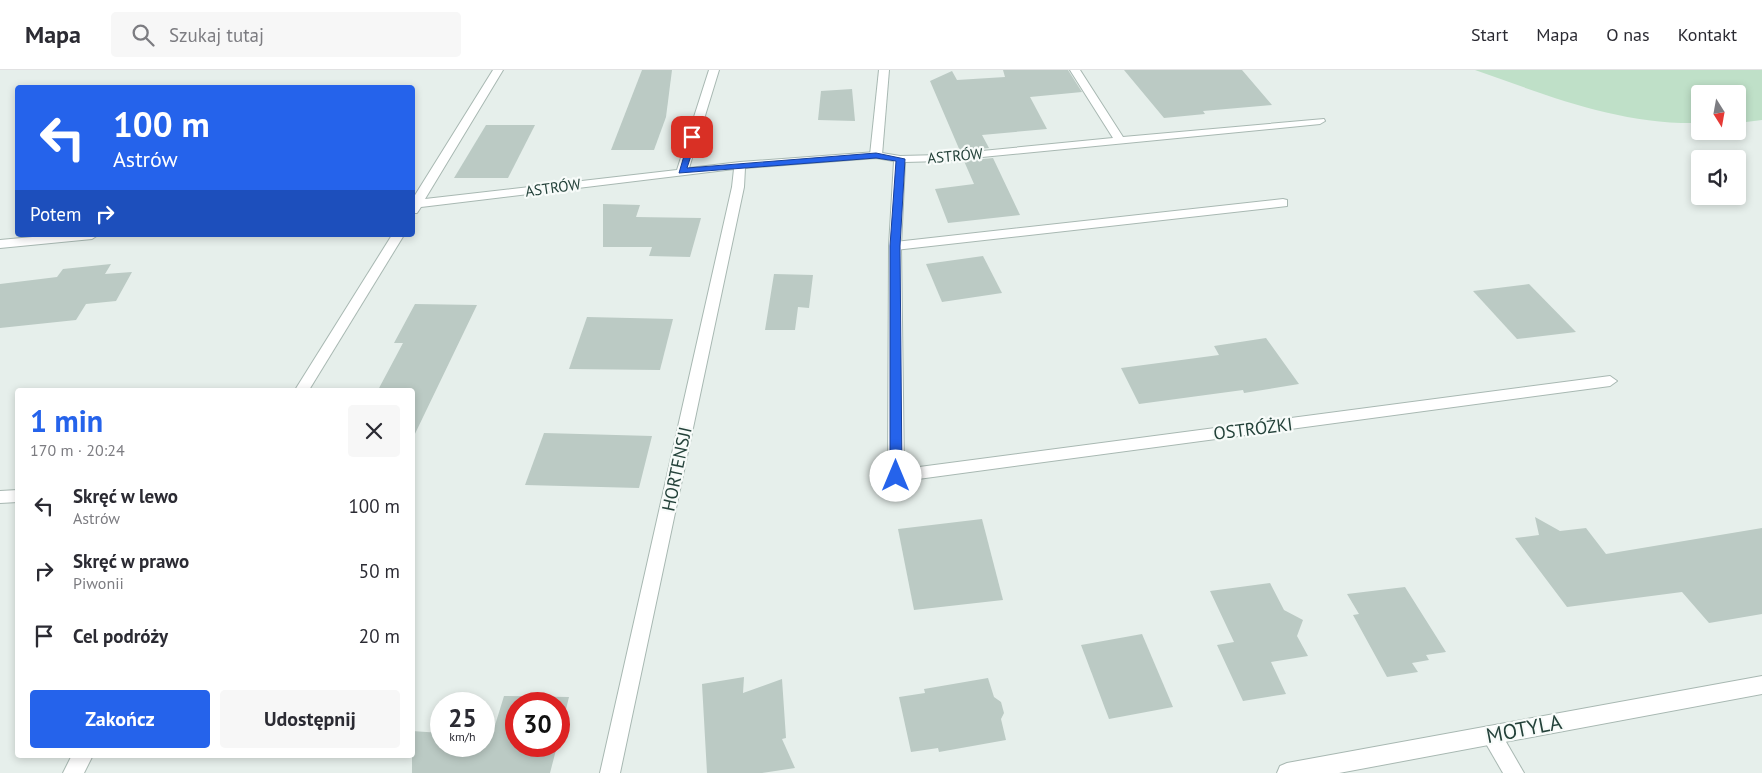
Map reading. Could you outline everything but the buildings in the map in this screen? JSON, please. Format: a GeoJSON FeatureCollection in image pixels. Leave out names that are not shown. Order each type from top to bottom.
{"type":"FeatureCollection","features":[{"type":"Feature","properties":{"kind":"street"},"geometry":{"type":"LineString","coordinates":[[415,204],[498,70]]}},
{"type":"Feature","properties":{"kind":"street"},"geometry":{"type":"LineString","coordinates":[[682,171],[714,70]]}},
{"type":"Feature","properties":{"kind":"street"},"geometry":{"type":"LineString","coordinates":[[876,155],[884,70]]}},
{"type":"Feature","properties":{"kind":"street"},"geometry":{"type":"LineString","coordinates":[[1075,70],[1120,140]]}},
{"type":"Feature","properties":{"kind":"street","name":"ASTRÓW"},"geometry":{"type":"LineString","coordinates":[[415,206],[740,165],[876,155],[900,159],[941,158],[1320,121]]}},
{"type":"Feature","properties":{"kind":"street"},"geometry":{"type":"LineString","coordinates":[[900,159],[895,246],[1283,203]]}},
{"type":"Feature","properties":{"kind":"street","name":"HORTENSJI"},"geometry":{"type":"LineString","coordinates":[[610,773],[738,187],[740,165]]}},
{"type":"Feature","properties":{"kind":"street"},"geometry":{"type":"LineString","coordinates":[[0,244],[72,237]]}},
{"type":"Feature","properties":{"kind":"street"},"geometry":{"type":"LineString","coordinates":[[303,388],[397,237]]}},
{"type":"Feature","properties":{"kind":"street","name":"OSTRÓŻKI"},"geometry":{"type":"LineString","coordinates":[[895,246],[896,476],[1610,382]]}},
{"type":"Feature","properties":{"kind":"street"},"geometry":{"type":"LineString","coordinates":[[0,497],[15,496]]}},
{"type":"Feature","properties":{"kind":"street","name":"MOTYLA"},"geometry":{"type":"LineString","coordinates":[[1287,773],[1762,685]]}},
{"type":"Feature","properties":{"kind":"street"},"geometry":{"type":"LineString","coordinates":[[1491,735],[1514,773]]}},
{"type":"Feature","properties":{"kind":"street"},"geometry":{"type":"LineString","coordinates":[[72,773],[81,758]]}},
{"type":"Feature","properties":{"kind":"green space"},"geometry":{"type":"Polygon","coordinates":[[[1475,70],[1762,70],[1762,120],[1746,122],[1746,85],[1691,85],[1691,123],[1642,119],[1613,114],[1530,90],[1475,70]]]}},
{"type":"Feature","properties":{"kind":"route"},"geometry":{"type":"LineString","coordinates":[[692,137],[682,171],[876,155],[900,159],[895,246],[896,476]]}}]}
